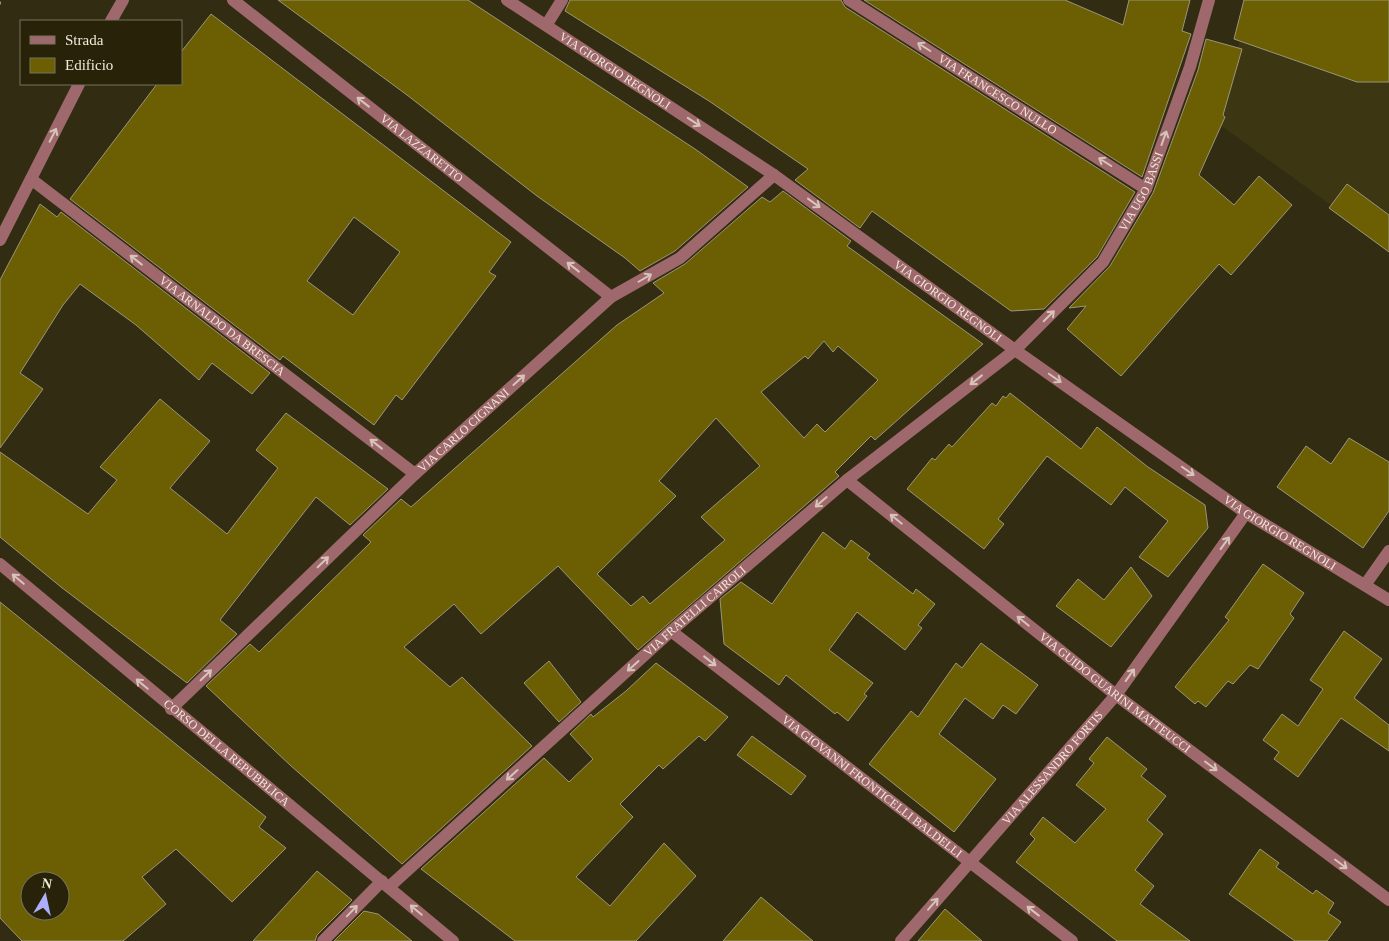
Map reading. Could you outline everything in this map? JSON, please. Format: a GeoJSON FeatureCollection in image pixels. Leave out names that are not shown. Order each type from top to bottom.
{"type":"FeatureCollection","features":[{"type":"Feature","properties":{"kind":"street"},"geometry":{"type":"LineString","coordinates":[[112,20],[122,0]]}},
{"type":"Feature","properties":{"kind":"street","name":"VIA LAZZARETTO"},"geometry":{"type":"LineString","coordinates":[[233,0],[611,297]]}},
{"type":"Feature","properties":{"kind":"street","name":"VIA GIORGIO REGNOLI"},"geometry":{"type":"LineString","coordinates":[[507,0],[774,175],[1015,350],[1246,512],[1389,600]]}},
{"type":"Feature","properties":{"kind":"street"},"geometry":{"type":"LineString","coordinates":[[546,24],[562,0]]}},
{"type":"Feature","properties":{"kind":"street","name":"VIA FRANCESCO NULLO"},"geometry":{"type":"LineString","coordinates":[[849,0],[1146,188]]}},
{"type":"Feature","properties":{"kind":"street","name":"VIA UGO BASSI"},"geometry":{"type":"LineString","coordinates":[[1015,350],[1103,262],[1146,188],[1190,67],[1209,0]]}},
{"type":"Feature","properties":{"kind":"street"},"geometry":{"type":"LineString","coordinates":[[0,240],[78,85]]}},
{"type":"Feature","properties":{"kind":"street","name":"VIA CARLO CIGNANI"},"geometry":{"type":"LineString","coordinates":[[171,709],[415,474],[611,297],[680,258],[774,175]]}},
{"type":"Feature","properties":{"kind":"street","name":"VIA ARNALDO DA BRESCIA"},"geometry":{"type":"LineString","coordinates":[[31,179],[415,474]]}},
{"type":"Feature","properties":{"kind":"street","name":"VIA FRATELLI CAIROLI"},"geometry":{"type":"LineString","coordinates":[[323,941],[671,631],[847,480],[1015,350]]}},
{"type":"Feature","properties":{"kind":"street","name":"VIA GUIDO GUARINI MATTEUCCI"},"geometry":{"type":"LineString","coordinates":[[847,480],[1116,695],[1389,900]]}},
{"type":"Feature","properties":{"kind":"street","name":"VIA ALESSANDRO FORTIS"},"geometry":{"type":"LineString","coordinates":[[901,941],[1116,695],[1246,512]]}},
{"type":"Feature","properties":{"kind":"street"},"geometry":{"type":"LineString","coordinates":[[1365,585],[1389,551]]}},
{"type":"Feature","properties":{"kind":"street","name":"CORSO DELLA REPUBBLICA"},"geometry":{"type":"LineString","coordinates":[[0,564],[171,709],[453,941]]}},
{"type":"Feature","properties":{"kind":"street","name":"VIA GIOVANNI FRONTICELLI BALDELLI"},"geometry":{"type":"LineString","coordinates":[[671,631],[1072,941]]}},
{"type":"Feature","properties":{"kind":"shaded area"},"geometry":{"type":"Polygon","coordinates":[[[1249,0],[1389,0],[1389,247],[1220,125],[1249,0]]]}},
{"type":"Feature","properties":{"kind":"building"},"geometry":{"type":"Polygon","coordinates":[[[278,0],[468,0],[695,149],[748,187],[675,251],[640,271],[625,258],[537,196],[407,95],[278,0]]]}},
{"type":"Feature","properties":{"kind":"building"},"geometry":{"type":"Polygon","coordinates":[[[570,0],[841,0],[845,7],[1135,192],[1097,257],[1044,309],[1011,311],[872,211],[860,228],[795,180],[808,169],[709,101],[565,11],[570,0]]]}},
{"type":"Feature","properties":{"kind":"building"},"geometry":{"type":"Polygon","coordinates":[[[864,0],[1065,0],[1123,25],[1129,0],[1190,0],[1182,31],[1191,34],[1142,177],[864,0]]]}},
{"type":"Feature","properties":{"kind":"building"},"geometry":{"type":"Polygon","coordinates":[[[1244,0],[1389,0],[1389,82],[1357,82],[1234,39],[1244,0]]]}},
{"type":"Feature","properties":{"kind":"building"},"geometry":{"type":"Polygon","coordinates":[[[211,14],[511,242],[489,272],[496,276],[402,400],[396,395],[374,425],[283,356],[280,360],[70,199],[156,85],[182,85],[182,51],[211,14]],[[354,217],[307,281],[353,315],[400,252],[354,217]]]}},
{"type":"Feature","properties":{"kind":"building"},"geometry":{"type":"Polygon","coordinates":[[[1206,39],[1242,49],[1223,115],[1225,117],[1199,175],[1234,205],[1259,176],[1292,205],[1231,275],[1219,264],[1121,376],[1067,329],[1086,306],[1069,308],[1110,266],[1153,193],[1198,70],[1206,39]]]}},
{"type":"Feature","properties":{"kind":"building"},"geometry":{"type":"Polygon","coordinates":[[[1347,184],[1389,215],[1389,252],[1329,208],[1347,184]]]}},
{"type":"Feature","properties":{"kind":"building"},"geometry":{"type":"Polygon","coordinates":[[[783,191],[851,241],[847,246],[983,344],[875,440],[871,436],[835,472],[839,476],[638,650],[558,566],[481,634],[454,604],[404,647],[450,687],[462,677],[532,746],[402,864],[290,765],[206,686],[250,644],[259,652],[371,542],[363,535],[401,499],[411,507],[617,325],[664,293],[653,283],[685,264],[762,197],[770,202],[783,191]],[[824,341],[808,359],[805,356],[761,392],[804,438],[817,424],[825,432],[878,380],[838,346],[833,352],[824,341]],[[716,418],[659,481],[676,496],[597,574],[631,606],[643,596],[650,604],[725,540],[701,517],[760,466],[716,418]]]}},
{"type":"Feature","properties":{"kind":"building"},"geometry":{"type":"Polygon","coordinates":[[[40,204],[57,217],[61,212],[270,373],[252,394],[212,363],[199,380],[136,325],[80,284],[63,305],[20,373],[43,389],[0,448],[0,280],[40,204]]]}},
{"type":"Feature","properties":{"kind":"building"},"geometry":{"type":"Polygon","coordinates":[[[1010,393],[1081,449],[1097,427],[1148,467],[1205,505],[1208,528],[1168,577],[1139,557],[1168,521],[1125,487],[1111,505],[1047,456],[998,519],[1004,524],[984,549],[907,489],[932,458],[935,460],[949,444],[952,447],[992,403],[996,406],[1003,396],[1006,398],[1010,393]]]}},
{"type":"Feature","properties":{"kind":"building"},"geometry":{"type":"Polygon","coordinates":[[[160,399],[210,441],[170,488],[227,534],[278,468],[256,450],[286,413],[388,489],[350,525],[316,497],[220,620],[237,634],[187,683],[61,587],[0,537],[0,452],[88,514],[117,480],[100,467],[160,399]]]}},
{"type":"Feature","properties":{"kind":"building"},"geometry":{"type":"Polygon","coordinates":[[[1349,438],[1389,462],[1389,511],[1363,548],[1277,487],[1306,446],[1331,464],[1349,438]]]}},
{"type":"Feature","properties":{"kind":"building"},"geometry":{"type":"Polygon","coordinates":[[[823,532],[845,549],[851,540],[870,554],[867,558],[913,594],[916,589],[935,604],[918,625],[922,628],[905,650],[857,612],[829,650],[873,683],[864,694],[867,696],[848,721],[837,712],[835,714],[786,675],[779,685],[724,644],[720,599],[741,582],[772,604],[823,532]]]}},
{"type":"Feature","properties":{"kind":"building"},"geometry":{"type":"Polygon","coordinates":[[[1263,564],[1304,593],[1290,614],[1294,618],[1258,669],[1250,665],[1233,684],[1228,681],[1206,707],[1198,701],[1195,704],[1175,687],[1229,620],[1225,617],[1263,564]]]}},
{"type":"Feature","properties":{"kind":"building"},"geometry":{"type":"Polygon","coordinates":[[[1131,567],[1152,596],[1111,647],[1056,606],[1078,579],[1104,600],[1131,567]]]}},
{"type":"Feature","properties":{"kind":"building"},"geometry":{"type":"Polygon","coordinates":[[[0,602],[266,817],[259,827],[286,848],[232,902],[176,849],[142,877],[166,904],[123,941],[22,941],[0,918],[0,602]]]}},
{"type":"Feature","properties":{"kind":"building"},"geometry":{"type":"Polygon","coordinates":[[[1344,631],[1382,659],[1354,698],[1389,725],[1389,751],[1341,718],[1298,777],[1274,759],[1279,752],[1263,740],[1282,714],[1298,726],[1323,689],[1310,680],[1344,631]]]}},
{"type":"Feature","properties":{"kind":"building"},"geometry":{"type":"Polygon","coordinates":[[[981,643],[1038,685],[1016,714],[1003,705],[993,719],[965,698],[939,734],[996,779],[954,832],[869,764],[911,711],[918,717],[956,663],[962,668],[981,643]]]}},
{"type":"Feature","properties":{"kind":"building"},"geometry":{"type":"Polygon","coordinates":[[[549,661],[581,702],[559,722],[524,683],[549,661]]]}},
{"type":"Feature","properties":{"kind":"building"},"geometry":{"type":"Polygon","coordinates":[[[656,663],[728,717],[705,741],[699,736],[663,769],[659,765],[620,804],[633,817],[576,877],[610,906],[664,843],[696,876],[636,941],[515,941],[421,869],[544,758],[569,782],[593,759],[570,734],[591,714],[593,717],[626,691],[656,663]]]}},
{"type":"Feature","properties":{"kind":"building"},"geometry":{"type":"Polygon","coordinates":[[[752,736],[806,776],[791,795],[737,755],[752,736]]]}},
{"type":"Feature","properties":{"kind":"building"},"geometry":{"type":"Polygon","coordinates":[[[1107,737],[1147,769],[1141,776],[1166,796],[1147,820],[1163,834],[1135,870],[1154,886],[1140,904],[1190,941],[1117,941],[1016,862],[1035,839],[1030,834],[1043,817],[1075,843],[1106,809],[1076,785],[1094,763],[1089,759],[1107,737]]]}},
{"type":"Feature","properties":{"kind":"building"},"geometry":{"type":"Polygon","coordinates":[[[1260,849],[1279,863],[1276,867],[1313,894],[1316,890],[1334,903],[1328,913],[1341,922],[1327,941],[1295,941],[1229,894],[1260,849]]]}},
{"type":"Feature","properties":{"kind":"building"},"geometry":{"type":"Polygon","coordinates":[[[317,871],[352,900],[317,935],[315,941],[253,941],[317,871]]]}},
{"type":"Feature","properties":{"kind":"building"},"geometry":{"type":"Polygon","coordinates":[[[761,897],[789,921],[813,941],[723,941],[761,897]]]}},
{"type":"Feature","properties":{"kind":"building"},"geometry":{"type":"Polygon","coordinates":[[[945,909],[982,941],[918,941],[945,909]]]}},
{"type":"Feature","properties":{"kind":"building"},"geometry":{"type":"Polygon","coordinates":[[[364,911],[378,914],[412,941],[334,941],[364,911]]]}}]}
